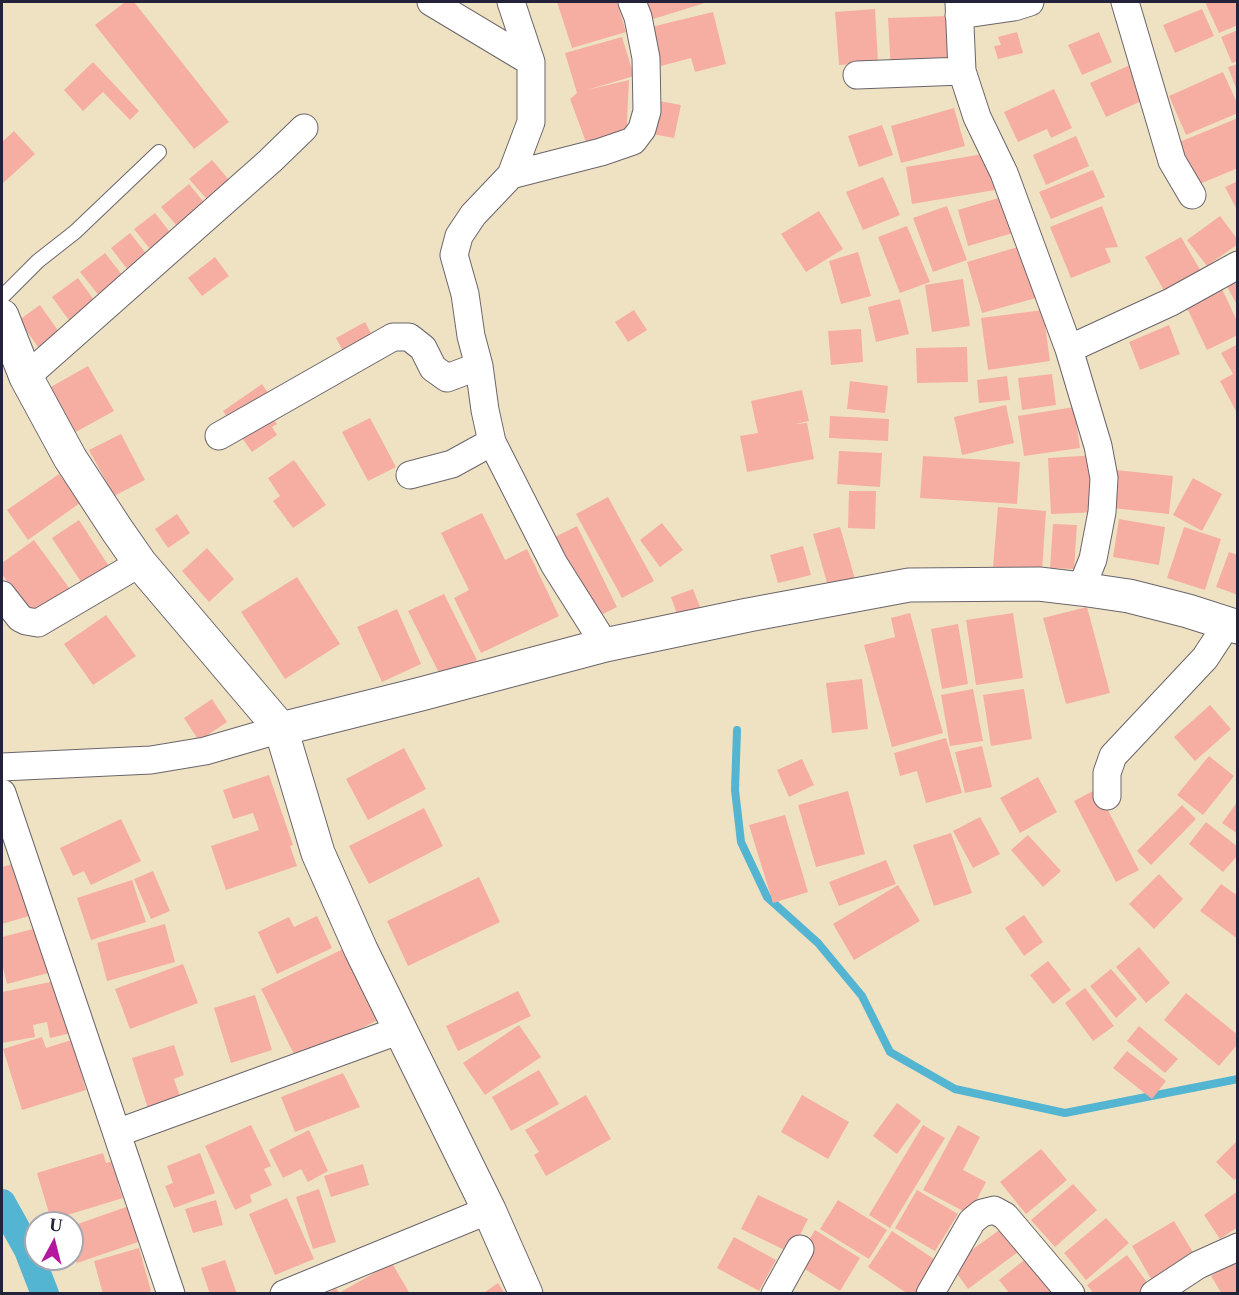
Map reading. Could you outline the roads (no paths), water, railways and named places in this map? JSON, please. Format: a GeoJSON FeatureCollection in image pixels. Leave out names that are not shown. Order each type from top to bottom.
{"type":"FeatureCollection","features":[{"type":"Feature","properties":{"kind":"street"},"geometry":{"type":"LineString","coordinates":[[431,2],[531,63]]}},
{"type":"Feature","properties":{"kind":"street"},"geometry":{"type":"LineString","coordinates":[[512,2],[531,63],[531,122],[511,175],[466,225],[454,255],[465,294],[471,336],[479,366],[484,410],[492,442],[554,564],[605,645]]}},
{"type":"Feature","properties":{"kind":"street"},"geometry":{"type":"LineString","coordinates":[[511,175],[602,152],[633,141],[642,129],[647,111],[646,58],[638,17],[632,2]]}},
{"type":"Feature","properties":{"kind":"street"},"geometry":{"type":"LineString","coordinates":[[1030,2],[1014,7],[959,8],[962,71],[977,117],[1004,173],[1069,348],[1098,446],[1104,478],[1099,536],[1081,589]]}},
{"type":"Feature","properties":{"kind":"street"},"geometry":{"type":"LineString","coordinates":[[1125,2],[1172,161],[1192,195]]}},
{"type":"Feature","properties":{"kind":"street"},"geometry":{"type":"LineString","coordinates":[[857,75],[962,71]]}},
{"type":"Feature","properties":{"kind":"street"},"geometry":{"type":"LineString","coordinates":[[26,377],[270,161],[304,128]]}},
{"type":"Feature","properties":{"kind":"street"},"geometry":{"type":"LineString","coordinates":[[1069,348],[1171,302],[1238,264]]}},
{"type":"Feature","properties":{"kind":"street"},"geometry":{"type":"LineString","coordinates":[[2,316],[26,377],[70,458],[140,563],[281,729],[318,853],[361,950],[489,1210],[526,1293]]}},
{"type":"Feature","properties":{"kind":"street"},"geometry":{"type":"LineString","coordinates":[[219,436],[393,337],[409,337],[423,348],[433,368],[447,378],[479,366]]}},
{"type":"Feature","properties":{"kind":"street"},"geometry":{"type":"LineString","coordinates":[[410,475],[452,464],[492,442]]}},
{"type":"Feature","properties":{"kind":"street"},"geometry":{"type":"LineString","coordinates":[[2,595],[20,618],[38,623],[140,563]]}},
{"type":"Feature","properties":{"kind":"street"},"geometry":{"type":"LineString","coordinates":[[2,767],[151,760],[205,751],[605,645],[909,585],[1039,584],[1081,589],[1129,596],[1233,625],[1113,756],[1107,773],[1107,796]]}},
{"type":"Feature","properties":{"kind":"street"},"geometry":{"type":"LineString","coordinates":[[2,793],[171,1293]]}},
{"type":"Feature","properties":{"kind":"street"},"geometry":{"type":"LineString","coordinates":[[117,1133],[400,1029]]}},
{"type":"Feature","properties":{"kind":"street"},"geometry":{"type":"LineString","coordinates":[[284,1293],[489,1210]]}},
{"type":"Feature","properties":{"kind":"street"},"geometry":{"type":"LineString","coordinates":[[930,1293],[972,1221],[982,1213],[994,1210],[1005,1216],[1071,1293]]}},
{"type":"Feature","properties":{"kind":"street"},"geometry":{"type":"LineString","coordinates":[[1154,1293],[1198,1265],[1238,1247]]}},
{"type":"Feature","properties":{"kind":"street"},"geometry":{"type":"LineString","coordinates":[[774,1293],[800,1250]]}},
{"type":"Feature","properties":{"kind":"lane"},"geometry":{"type":"LineString","coordinates":[[2,297],[38,261],[75,232],[159,152]]}},
{"type":"Feature","properties":{"kind":"waterway"},"geometry":{"type":"LineString","coordinates":[[737,730],[735,790],[741,842],[767,897],[818,943],[862,996],[890,1052],[955,1089],[1065,1113],[1238,1079]]}},
{"type":"Feature","properties":{"kind":"waterway"},"geometry":{"type":"LineString","coordinates":[[2,1203],[28,1250],[45,1294]]}}]}
